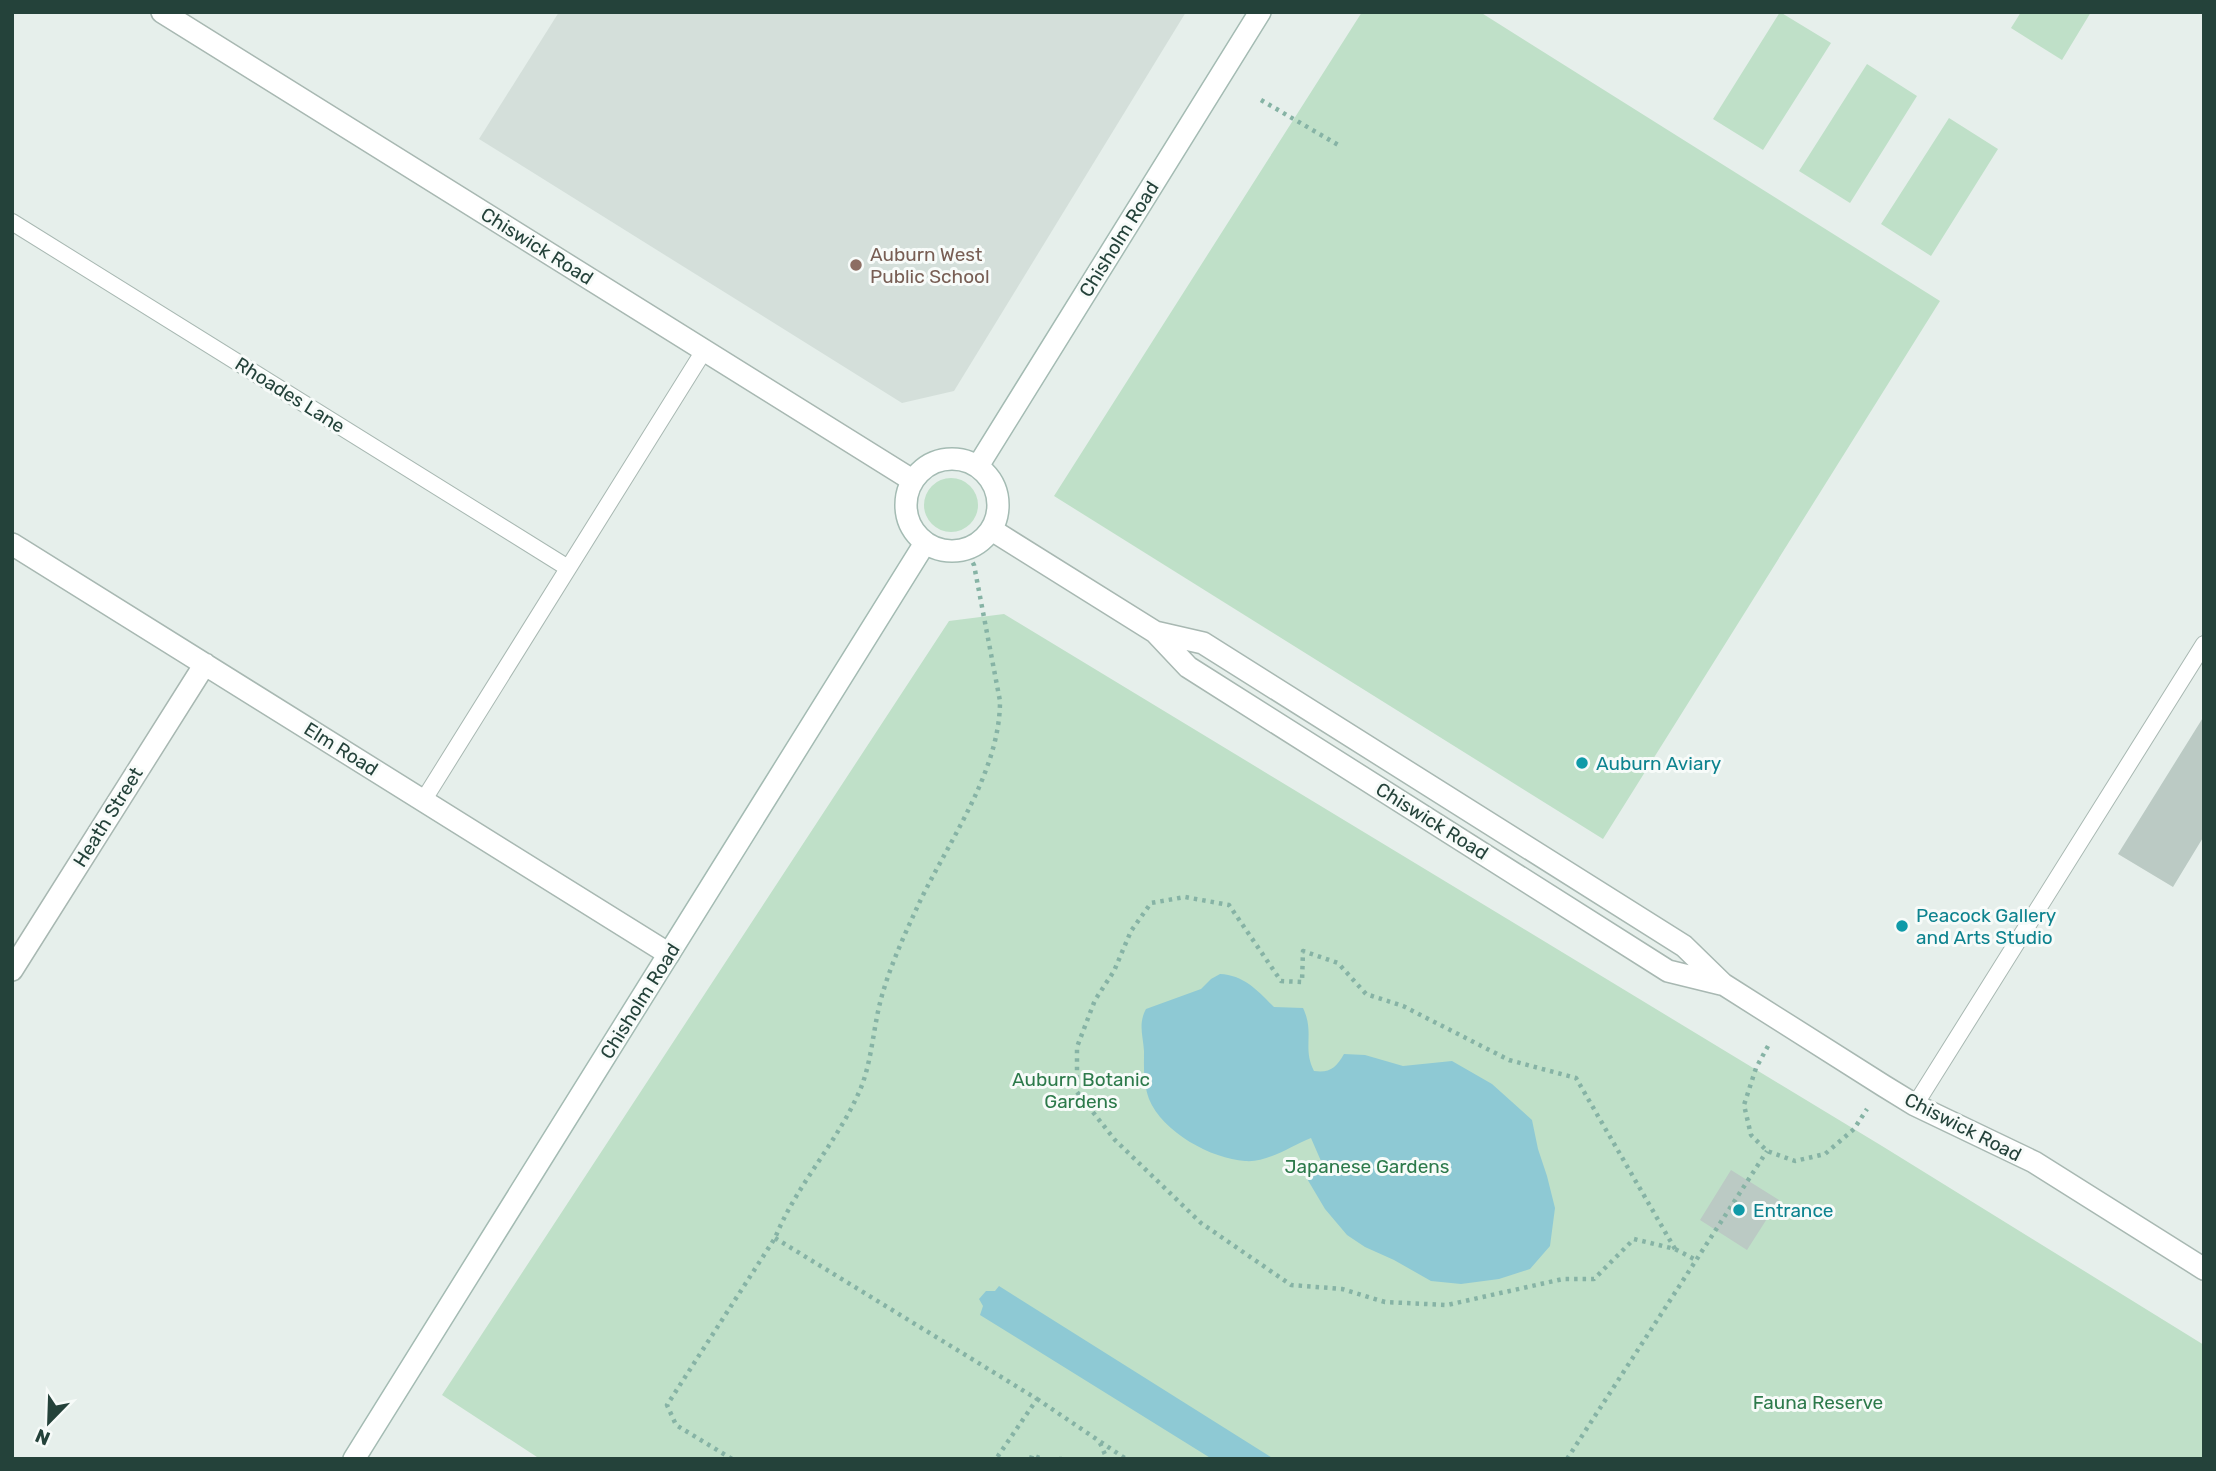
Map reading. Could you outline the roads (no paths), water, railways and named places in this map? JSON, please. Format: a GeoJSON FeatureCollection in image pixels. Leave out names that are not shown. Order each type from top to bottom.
{"type":"FeatureCollection","features":[{"type":"Feature","properties":{"kind":"street","name":"Chisholm Road"},"geometry":{"type":"LineString","coordinates":[[978,466],[1259,12]]}},
{"type":"Feature","properties":{"kind":"street","name":"Chiswick Road"},"geometry":{"type":"LineString","coordinates":[[166,13],[912,480]]}},
{"type":"Feature","properties":{"kind":"street"},"geometry":{"type":"LineString","coordinates":[[949,458],[978,466],[989,475],[996,488],[999,502],[992,530],[980,542],[965,549],[951,551],[926,543],[915,533],[905,507],[912,480],[929,465],[949,458]]}},
{"type":"Feature","properties":{"kind":"street","name":"Chiswick Road"},"geometry":{"type":"LineString","coordinates":[[992,530],[1155,632],[1188,667],[1668,971],[1723,984]]}},
{"type":"Feature","properties":{"kind":"street","name":"Chisholm Road"},"geometry":{"type":"LineString","coordinates":[[354,1459],[926,543]]}},
{"type":"Feature","properties":{"kind":"street","name":"Elm Road"},"geometry":{"type":"LineString","coordinates":[[12,544],[669,954]]}},
{"type":"Feature","properties":{"kind":"street","name":"Chiswick Road"},"geometry":{"type":"LineString","coordinates":[[1155,632],[1203,643],[1215,650],[1684,946],[1723,984],[1884,1086],[1915,1105],[2034,1163],[2204,1269]]}},
{"type":"Feature","properties":{"kind":"street","name":"Heath Street"},"geometry":{"type":"LineString","coordinates":[[12,970],[205,664]]}},
{"type":"Feature","properties":{"kind":"lane","name":"Rhoades Lane"},"geometry":{"type":"LineString","coordinates":[[12,222],[568,568]]}},
{"type":"Feature","properties":{"kind":"lane"},"geometry":{"type":"LineString","coordinates":[[423,801],[705,349]]}},
{"type":"Feature","properties":{"kind":"lane"},"geometry":{"type":"LineString","coordinates":[[1915,1105],[2204,644]]}},
{"type":"Feature","properties":{"kind":"water"},"geometry":{"type":"Polygon","coordinates":[[[1220,974],[1243,981],[1274,1007],[1303,1008],[1308,1025],[1309,1055],[1314,1071],[1332,1069],[1344,1054],[1365,1055],[1403,1066],[1452,1061],[1492,1084],[1532,1120],[1555,1208],[1550,1246],[1530,1269],[1499,1279],[1461,1284],[1431,1281],[1347,1235],[1325,1209],[1306,1177],[1324,1168],[1311,1138],[1270,1157],[1245,1161],[1218,1155],[1176,1133],[1149,1099],[1144,1075],[1142,1020],[1146,1009],[1201,989],[1220,974]]]}},
{"type":"Feature","properties":{"kind":"water"},"geometry":{"type":"Polygon","coordinates":[[[999,1286],[1274,1459],[1212,1459],[980,1315],[983,1306],[979,1299],[986,1291],[995,1291],[999,1286]]]}},
{"type":"Feature","properties":{"kind":"place","name":"Auburn West Public School"},"geometry":{"type":"Point","coordinates":[856,265]}},
{"type":"Feature","properties":{"kind":"place","name":"Auburn Aviary"},"geometry":{"type":"Point","coordinates":[1582,763]}},
{"type":"Feature","properties":{"kind":"place","name":"Peacock Gallery and Arts Studio"},"geometry":{"type":"Point","coordinates":[1902,926]}},
{"type":"Feature","properties":{"kind":"place","name":"Entrance"},"geometry":{"type":"Point","coordinates":[1739,1210]}},
{"type":"Feature","properties":{"kind":"park label","name":"Auburn Botanic Gardens"},"geometry":{"type":"Point","coordinates":[1081,1090]}},
{"type":"Feature","properties":{"kind":"park label","name":"Japanese Gardens"},"geometry":{"type":"Point","coordinates":[1367,1166]}},
{"type":"Feature","properties":{"kind":"park label","name":"Fauna Reserve"},"geometry":{"type":"Point","coordinates":[1818,1402]}}]}
